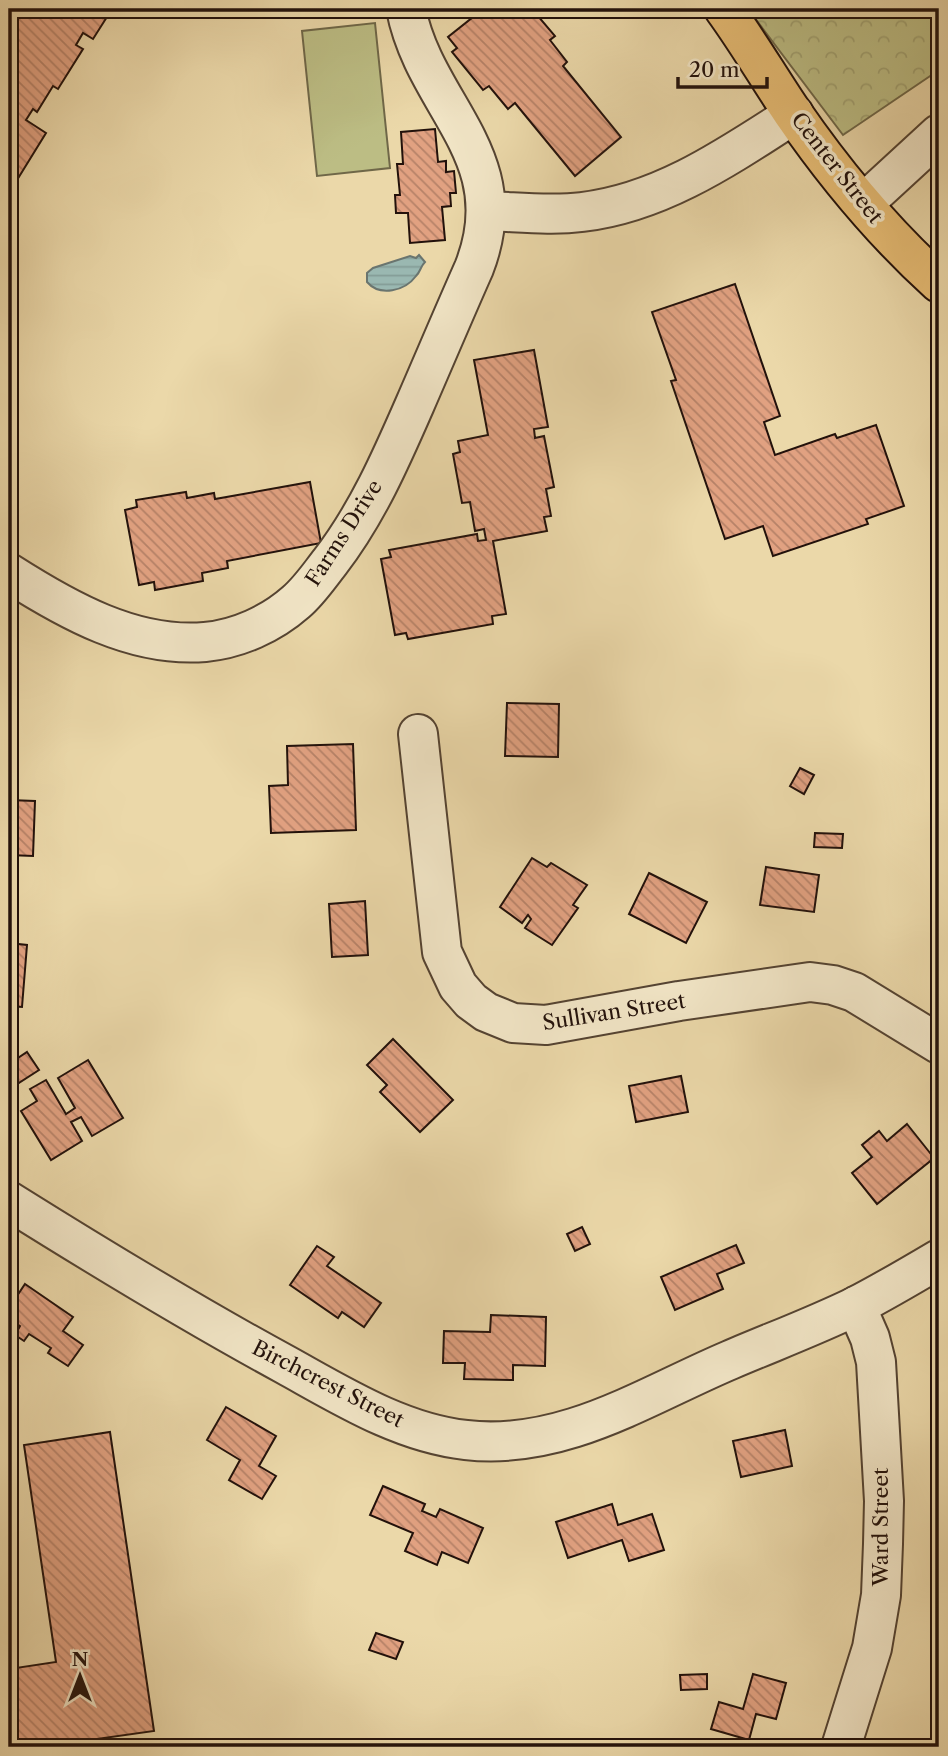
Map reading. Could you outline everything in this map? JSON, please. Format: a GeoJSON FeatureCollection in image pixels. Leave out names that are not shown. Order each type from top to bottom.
{"type":"FeatureCollection","features":[{"type":"Feature","properties":{"kind":"main road","name":"Center Street"},"geometry":{"type":"LineString","coordinates":[[724,9],[794,114],[899,244],[939,283]]}},
{"type":"Feature","properties":{"kind":"street","name":"Farms Drive"},"geometry":{"type":"LineString","coordinates":[[9,573],[46,597],[122,632],[165,640],[205,642],[241,634],[279,616],[310,589],[338,552],[377,488],[478,258],[484,236],[486,211],[482,179],[474,153],[427,67],[406,9]]}},
{"type":"Feature","properties":{"kind":"street"},"geometry":{"type":"LineString","coordinates":[[486,211],[557,214],[605,209],[629,203],[682,182],[726,158],[794,114]]}},
{"type":"Feature","properties":{"kind":"street"},"geometry":{"type":"LineString","coordinates":[[864,203],[939,134]]}},
{"type":"Feature","properties":{"kind":"street","name":"Sullivan Street"},"geometry":{"type":"LineString","coordinates":[[418,734],[442,952],[458,986],[471,1001],[486,1012],[513,1023],[546,1025],[679,1001],[810,982],[854,992],[939,1044]]}},
{"type":"Feature","properties":{"kind":"street","name":"Birchcrest Street"},"geometry":{"type":"LineString","coordinates":[[9,1201],[117,1268],[351,1400],[403,1424],[464,1440],[518,1440],[575,1428],[626,1409],[729,1360],[856,1306],[939,1259]]}},
{"type":"Feature","properties":{"kind":"street","name":"Ward Street"},"geometry":{"type":"LineString","coordinates":[[841,1747],[872,1648],[881,1595],[883,1544],[884,1501],[876,1362],[870,1338],[856,1306]]}},
{"type":"Feature","properties":{"kind":"green space"},"geometry":{"type":"Polygon","coordinates":[[[748,9],[939,9],[939,70],[843,135],[748,9]]]}},
{"type":"Feature","properties":{"kind":"green space"},"geometry":{"type":"Polygon","coordinates":[[[375,23],[390,168],[317,176],[302,31],[375,23]]]}},
{"type":"Feature","properties":{"kind":"water"},"geometry":{"type":"Polygon","coordinates":[[[419,255],[425,262],[418,274],[406,285],[385,291],[372,287],[367,282],[367,273],[373,268],[419,255]]]}},
{"type":"Feature","properties":{"kind":"building"},"geometry":{"type":"Polygon","coordinates":[[[9,9],[112,9],[93,39],[83,33],[76,45],[83,49],[58,89],[53,86],[37,112],[33,109],[26,120],[46,133],[9,193],[9,9]]]}},
{"type":"Feature","properties":{"kind":"building"},"geometry":{"type":"Polygon","coordinates":[[[466,9],[532,9],[555,36],[550,40],[567,62],[563,66],[621,137],[575,176],[515,103],[508,109],[489,86],[483,90],[452,52],[457,48],[448,37],[473,17],[466,9]]]}},
{"type":"Feature","properties":{"kind":"building"},"geometry":{"type":"Polygon","coordinates":[[[435,129],[438,162],[446,161],[446,172],[454,171],[456,193],[450,193],[451,206],[442,207],[445,240],[410,243],[408,213],[396,213],[395,195],[400,195],[397,164],[403,164],[401,132],[435,129]]]}},
{"type":"Feature","properties":{"kind":"building"},"geometry":{"type":"Polygon","coordinates":[[[735,284],[780,416],[764,422],[775,455],[835,434],[837,438],[876,425],[904,506],[866,519],[868,524],[773,556],[763,526],[725,539],[671,381],[676,380],[652,312],[735,284]]]}},
{"type":"Feature","properties":{"kind":"building"},"geometry":{"type":"Polygon","coordinates":[[[534,350],[548,427],[534,429],[535,438],[544,436],[554,487],[546,489],[551,516],[544,517],[547,531],[493,541],[506,614],[492,616],[493,624],[408,639],[406,633],[395,635],[381,559],[391,557],[389,550],[477,534],[478,541],[486,540],[484,529],[475,531],[470,502],[462,503],[453,454],[460,452],[458,441],[488,435],[474,360],[534,350]]]}},
{"type":"Feature","properties":{"kind":"building"},"geometry":{"type":"Polygon","coordinates":[[[310,482],[321,543],[227,561],[228,568],[202,573],[203,581],[155,590],[154,582],[139,585],[125,510],[137,507],[136,500],[186,492],[187,498],[214,493],[215,499],[310,482]]]}},
{"type":"Feature","properties":{"kind":"building"},"geometry":{"type":"Polygon","coordinates":[[[507,703],[559,704],[558,757],[505,756],[507,703]]]}},
{"type":"Feature","properties":{"kind":"building"},"geometry":{"type":"Polygon","coordinates":[[[353,744],[356,830],[271,833],[269,786],[288,785],[287,746],[353,744]]]}},
{"type":"Feature","properties":{"kind":"building"},"geometry":{"type":"Polygon","coordinates":[[[800,768],[814,775],[804,794],[790,786],[800,768]]]}},
{"type":"Feature","properties":{"kind":"building"},"geometry":{"type":"Polygon","coordinates":[[[9,800],[35,801],[33,856],[9,855],[9,800]]]}},
{"type":"Feature","properties":{"kind":"building"},"geometry":{"type":"Polygon","coordinates":[[[815,833],[843,834],[842,848],[814,847],[815,833]]]}},
{"type":"Feature","properties":{"kind":"building"},"geometry":{"type":"Polygon","coordinates":[[[532,858],[547,867],[551,863],[587,885],[573,905],[578,908],[552,945],[525,928],[531,919],[528,915],[522,923],[500,907],[532,858]]]}},
{"type":"Feature","properties":{"kind":"building"},"geometry":{"type":"Polygon","coordinates":[[[766,867],[819,875],[814,912],[760,905],[766,867]]]}},
{"type":"Feature","properties":{"kind":"building"},"geometry":{"type":"Polygon","coordinates":[[[649,873],[707,902],[686,943],[629,914],[649,873]]]}},
{"type":"Feature","properties":{"kind":"building"},"geometry":{"type":"Polygon","coordinates":[[[365,901],[368,955],[332,957],[329,904],[365,901]]]}},
{"type":"Feature","properties":{"kind":"building"},"geometry":{"type":"Polygon","coordinates":[[[9,943],[27,945],[22,1007],[9,1006],[9,943]]]}},
{"type":"Feature","properties":{"kind":"building"},"geometry":{"type":"Polygon","coordinates":[[[393,1039],[453,1100],[420,1132],[380,1092],[387,1085],[367,1065],[393,1039]]]}},
{"type":"Feature","properties":{"kind":"building"},"geometry":{"type":"Polygon","coordinates":[[[27,1052],[39,1070],[14,1086],[9,1078],[9,1064],[27,1052]]]}},
{"type":"Feature","properties":{"kind":"building"},"geometry":{"type":"Polygon","coordinates":[[[88,1060],[123,1118],[92,1136],[81,1117],[71,1122],[82,1141],[51,1160],[21,1111],[37,1101],[30,1089],[46,1080],[66,1114],[75,1108],[58,1078],[88,1060]]]}},
{"type":"Feature","properties":{"kind":"building"},"geometry":{"type":"Polygon","coordinates":[[[681,1076],[688,1112],[636,1122],[629,1086],[681,1076]]]}},
{"type":"Feature","properties":{"kind":"building"},"geometry":{"type":"Polygon","coordinates":[[[907,1124],[934,1158],[877,1204],[852,1173],[872,1157],[862,1145],[879,1131],[887,1141],[907,1124]]]}},
{"type":"Feature","properties":{"kind":"building"},"geometry":{"type":"Polygon","coordinates":[[[582,1227],[590,1244],[575,1251],[567,1234],[582,1227]]]}},
{"type":"Feature","properties":{"kind":"building"},"geometry":{"type":"Polygon","coordinates":[[[736,1245],[744,1263],[717,1274],[723,1289],[675,1310],[661,1277],[736,1245]]]}},
{"type":"Feature","properties":{"kind":"building"},"geometry":{"type":"Polygon","coordinates":[[[317,1246],[334,1257],[327,1266],[381,1303],[364,1327],[342,1312],[338,1318],[290,1285],[317,1246]]]}},
{"type":"Feature","properties":{"kind":"building"},"geometry":{"type":"Polygon","coordinates":[[[25,1284],[73,1317],[63,1331],[83,1345],[68,1366],[48,1353],[51,1348],[29,1334],[24,1341],[15,1335],[20,1326],[9,1319],[9,1308],[25,1284]]]}},
{"type":"Feature","properties":{"kind":"building"},"geometry":{"type":"Polygon","coordinates":[[[491,1315],[546,1317],[545,1366],[513,1365],[513,1380],[464,1379],[465,1363],[443,1363],[444,1331],[490,1332],[491,1315]]]}},
{"type":"Feature","properties":{"kind":"building"},"geometry":{"type":"Polygon","coordinates":[[[226,1407],[276,1436],[259,1466],[276,1476],[262,1499],[229,1480],[240,1460],[207,1440],[226,1407]]]}},
{"type":"Feature","properties":{"kind":"building"},"geometry":{"type":"Polygon","coordinates":[[[785,1430],[792,1466],[741,1477],[733,1441],[785,1430]]]}},
{"type":"Feature","properties":{"kind":"building"},"geometry":{"type":"Polygon","coordinates":[[[110,1432],[154,1731],[40,1747],[9,1747],[9,1669],[56,1662],[24,1445],[110,1432]]]}},
{"type":"Feature","properties":{"kind":"building"},"geometry":{"type":"Polygon","coordinates":[[[383,1486],[425,1504],[422,1511],[436,1517],[440,1509],[483,1528],[468,1563],[442,1552],[437,1565],[405,1551],[413,1533],[370,1515],[383,1486]]]}},
{"type":"Feature","properties":{"kind":"building"},"geometry":{"type":"Polygon","coordinates":[[[612,1504],[618,1525],[652,1514],[664,1550],[629,1561],[622,1540],[568,1558],[556,1522],[612,1504]]]}},
{"type":"Feature","properties":{"kind":"building"},"geometry":{"type":"Polygon","coordinates":[[[376,1633],[403,1642],[396,1659],[369,1650],[376,1633]]]}},
{"type":"Feature","properties":{"kind":"building"},"geometry":{"type":"Polygon","coordinates":[[[707,1674],[707,1689],[681,1690],[680,1675],[707,1674]]]}},
{"type":"Feature","properties":{"kind":"building"},"geometry":{"type":"Polygon","coordinates":[[[753,1674],[786,1683],[776,1719],[756,1714],[749,1740],[711,1729],[719,1702],[743,1709],[753,1674]]]}}]}
